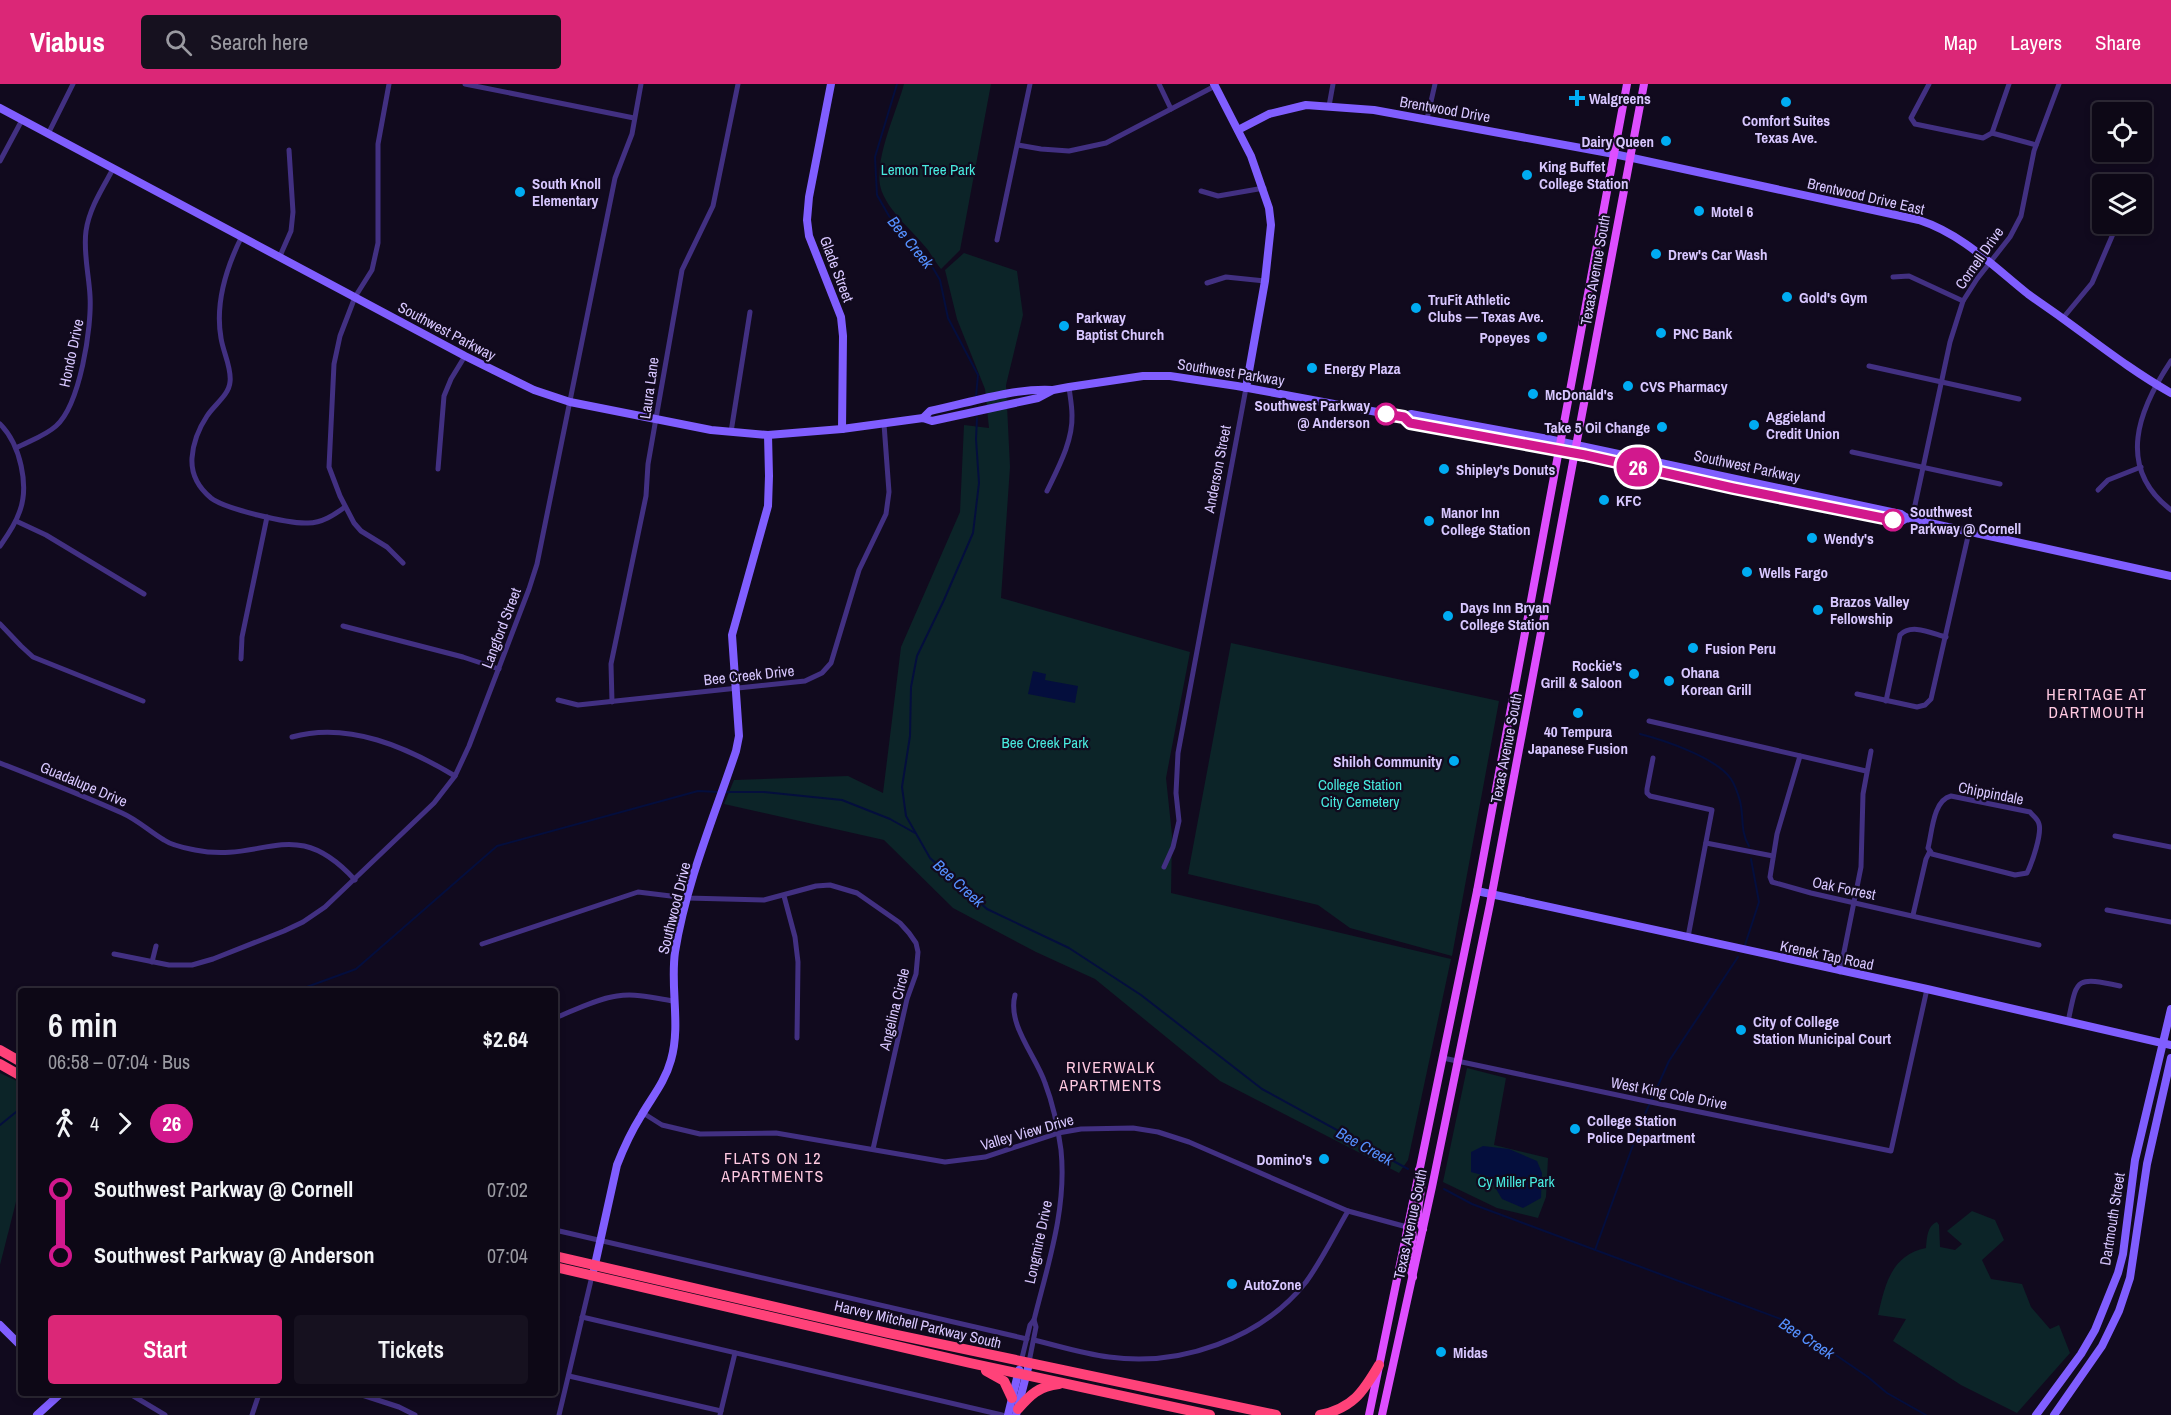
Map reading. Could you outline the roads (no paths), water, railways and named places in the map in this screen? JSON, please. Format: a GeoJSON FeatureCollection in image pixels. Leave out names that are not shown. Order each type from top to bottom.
{"type":"FeatureCollection","features":[{"type":"Feature","properties":{"kind":"highway"},"geometry":{"type":"LineString","coordinates":[[0,1050],[18,1060]]}},
{"type":"Feature","properties":{"kind":"highway"},"geometry":{"type":"LineString","coordinates":[[0,1064],[18,1074]]}},
{"type":"Feature","properties":{"kind":"highway","name":"Harvey Mitchell Parkway South"},"geometry":{"type":"LineString","coordinates":[[558,1257],[593,1271],[970,1363],[1024,1368],[1068,1384],[1210,1415]]}},
{"type":"Feature","properties":{"kind":"highway","name":"Harvey Mitchell Parkway South"},"geometry":{"type":"LineString","coordinates":[[558,1267],[593,1271],[1024,1368],[1276,1415]]}},
{"type":"Feature","properties":{"kind":"highway"},"geometry":{"type":"LineString","coordinates":[[970,1363],[999,1377],[1008,1388],[1012,1398]]}},
{"type":"Feature","properties":{"kind":"highway"},"geometry":{"type":"LineString","coordinates":[[1320,1415],[1347,1405],[1358,1396],[1379,1365]]}},
{"type":"Feature","properties":{"kind":"highway"},"geometry":{"type":"LineString","coordinates":[[1014,1413],[1032,1393],[1043,1386],[1068,1384]]}},
{"type":"Feature","properties":{"kind":"main road","name":"Texas Avenue South"},"geometry":{"type":"LineString","coordinates":[[1369,1415],[1477,891],[1627,84]]}},
{"type":"Feature","properties":{"kind":"main road","name":"Texas Avenue South"},"geometry":{"type":"LineString","coordinates":[[1382,1415],[1413,1277],[1492,894],[1644,84]]}},
{"type":"Feature","properties":{"kind":"main road"},"geometry":{"type":"LineString","coordinates":[[1528,617],[1543,620]]}},
{"type":"Feature","properties":{"kind":"main road"},"geometry":{"type":"LineString","coordinates":[[1419,1170],[1423,1181],[1417,1216],[1423,1229]]}},
{"type":"Feature","properties":{"kind":"main road"},"geometry":{"type":"LineString","coordinates":[[1407,1227],[1412,1230],[1413,1237],[1407,1263],[1413,1277]]}},
{"type":"Feature","properties":{"kind":"main road"},"geometry":{"type":"LineString","coordinates":[[1386,1398],[1389,1415]]}},
{"type":"Feature","properties":{"kind":"street"},"geometry":{"type":"LineString","coordinates":[[48,134],[73,84]]}},
{"type":"Feature","properties":{"kind":"street"},"geometry":{"type":"LineString","coordinates":[[389,84],[378,144],[376,258],[372,270],[355,297],[340,336],[334,364],[329,453],[332,477],[345,507],[361,531],[387,547],[403,563]]}},
{"type":"Feature","properties":{"kind":"street"},"geometry":{"type":"LineString","coordinates":[[465,84],[634,118]]}},
{"type":"Feature","properties":{"kind":"street","name":"Langford Street"},"geometry":{"type":"LineString","coordinates":[[114,954],[168,965],[192,965],[213,959],[303,922],[355,880],[434,803],[455,776],[499,669],[537,564],[615,178],[632,134],[641,84]]}},
{"type":"Feature","properties":{"kind":"street","name":"Laura Lane"},"geometry":{"type":"LineString","coordinates":[[612,702],[611,664],[646,496],[648,464],[657,420],[667,345],[682,270],[713,206],[738,84]]}},
{"type":"Feature","properties":{"kind":"street","name":"Glade Street"},"geometry":{"type":"LineString","coordinates":[[831,84],[809,197],[807,220],[809,236],[841,317],[843,336],[842,429]]}},
{"type":"Feature","properties":{"kind":"street"},"geometry":{"type":"LineString","coordinates":[[997,240],[1030,84]]}},
{"type":"Feature","properties":{"kind":"street"},"geometry":{"type":"LineString","coordinates":[[1159,84],[1172,108]]}},
{"type":"Feature","properties":{"kind":"street"},"geometry":{"type":"LineString","coordinates":[[1329,106],[1333,84]]}},
{"type":"Feature","properties":{"kind":"street"},"geometry":{"type":"LineString","coordinates":[[1426,119],[1435,84]]}},
{"type":"Feature","properties":{"kind":"street"},"geometry":{"type":"LineString","coordinates":[[1929,84],[1911,118],[1915,124],[1983,138],[1992,133],[2009,84]]}},
{"type":"Feature","properties":{"kind":"street","name":"Cornell Drive"},"geometry":{"type":"LineString","coordinates":[[1910,519],[1924,468],[1950,342],[1963,302],[1977,279],[2010,237],[2021,216],[2037,145],[2059,84]]}},
{"type":"Feature","properties":{"kind":"street"},"geometry":{"type":"LineString","coordinates":[[1018,145],[1058,151],[1094,147],[1119,138],[1215,85]]}},
{"type":"Feature","properties":{"kind":"street","name":"Anderson Street"},"geometry":{"type":"LineString","coordinates":[[1164,867],[1173,847],[1179,821],[1176,793],[1178,753],[1265,281],[1271,225],[1264,188],[1215,85]]}},
{"type":"Feature","properties":{"kind":"street","name":"Brentwood Drive"},"geometry":{"type":"LineString","coordinates":[[1238,130],[1285,109],[1306,105],[1329,106],[1426,119],[1614,154]]}},
{"type":"Feature","properties":{"kind":"street","name":"Southwest Parkway"},"geometry":{"type":"LineString","coordinates":[[0,108],[465,357],[534,390],[570,402],[657,420],[731,432],[768,435],[842,429],[923,418],[932,421],[1038,398],[1053,390],[1143,376],[1170,376],[1246,387],[1404,417],[1410,423],[1696,470],[1821,496],[1901,514],[1910,519],[2171,576]]}},
{"type":"Feature","properties":{"kind":"street"},"geometry":{"type":"LineString","coordinates":[[0,161],[22,120]]}},
{"type":"Feature","properties":{"kind":"street"},"geometry":{"type":"LineString","coordinates":[[1992,133],[2037,145]]}},
{"type":"Feature","properties":{"kind":"street"},"geometry":{"type":"LineString","coordinates":[[280,256],[291,231],[293,212],[289,150]]}},
{"type":"Feature","properties":{"kind":"street","name":"Brentwood Drive East"},"geometry":{"type":"LineString","coordinates":[[1614,154],[1919,220],[1951,234],[2124,365],[2171,393]]}},
{"type":"Feature","properties":{"kind":"street","name":"Hondo Drive"},"geometry":{"type":"LineString","coordinates":[[16,448],[56,426],[66,414],[74,398],[91,318],[85,234],[95,200],[113,169]]}},
{"type":"Feature","properties":{"kind":"street"},"geometry":{"type":"LineString","coordinates":[[1201,191],[1218,196],[1264,188]]}},
{"type":"Feature","properties":{"kind":"street"},"geometry":{"type":"LineString","coordinates":[[2063,318],[2091,283],[2113,234]]}},
{"type":"Feature","properties":{"kind":"street"},"geometry":{"type":"LineString","coordinates":[[242,236],[225,275],[222,300],[220,334],[231,384],[200,429],[191,465],[198,482],[213,499],[267,517],[306,523],[320,522],[345,507]]}},
{"type":"Feature","properties":{"kind":"street"},"geometry":{"type":"LineString","coordinates":[[1893,277],[1909,276],[1963,302]]}},
{"type":"Feature","properties":{"kind":"street"},"geometry":{"type":"LineString","coordinates":[[1206,283],[1226,277],[1265,281]]}},
{"type":"Feature","properties":{"kind":"street"},"geometry":{"type":"LineString","coordinates":[[731,432],[750,312]]}},
{"type":"Feature","properties":{"kind":"street"},"geometry":{"type":"LineString","coordinates":[[438,470],[444,396],[451,379],[465,357]]}},
{"type":"Feature","properties":{"kind":"street"},"geometry":{"type":"LineString","coordinates":[[2171,361],[2141,415],[2136,448],[2147,483],[2155,495],[2171,510]]}},
{"type":"Feature","properties":{"kind":"street"},"geometry":{"type":"LineString","coordinates":[[1869,366],[2019,399]]}},
{"type":"Feature","properties":{"kind":"street"},"geometry":{"type":"LineString","coordinates":[[1047,491],[1062,459],[1071,430],[1069,387]]}},
{"type":"Feature","properties":{"kind":"street"},"geometry":{"type":"LineString","coordinates":[[0,424],[16,448],[22,467],[20,511],[0,546]]}},
{"type":"Feature","properties":{"kind":"street","name":"Bee Creek Drive"},"geometry":{"type":"LineString","coordinates":[[558,700],[578,705],[612,702],[805,681],[822,674],[831,663],[859,570],[886,514],[889,492],[884,424]]}},
{"type":"Feature","properties":{"kind":"street","name":"Southwood Drive"},"geometry":{"type":"LineString","coordinates":[[559,1415],[617,1165],[630,1134],[655,1096],[675,1045],[673,967],[687,898],[739,736],[737,689],[731,651],[732,635],[768,506],[770,476],[768,435]]}},
{"type":"Feature","properties":{"kind":"street","name":"Southwest Parkway"},"geometry":{"type":"LineString","coordinates":[[1575,449],[1733,488],[1900,522],[1910,519]]}},
{"type":"Feature","properties":{"kind":"street"},"geometry":{"type":"LineString","coordinates":[[1852,452],[2000,484]]}},
{"type":"Feature","properties":{"kind":"street"},"geometry":{"type":"LineString","coordinates":[[2098,490],[2108,480],[2141,467]]}},
{"type":"Feature","properties":{"kind":"street"},"geometry":{"type":"LineString","coordinates":[[1673,474],[1679,471],[1690,473],[1696,470]]}},
{"type":"Feature","properties":{"kind":"street"},"geometry":{"type":"LineString","coordinates":[[1733,488],[1741,484],[1757,487],[1761,483]]}},
{"type":"Feature","properties":{"kind":"street"},"geometry":{"type":"LineString","coordinates":[[1792,500],[1801,496],[1815,500],[1821,496]]}},
{"type":"Feature","properties":{"kind":"street"},"geometry":{"type":"LineString","coordinates":[[241,659],[242,637],[267,517]]}},
{"type":"Feature","properties":{"kind":"street"},"geometry":{"type":"LineString","coordinates":[[16,521],[46,535],[144,594]]}},
{"type":"Feature","properties":{"kind":"street"},"geometry":{"type":"LineString","coordinates":[[1857,694],[1917,707],[1925,705],[1931,699],[1969,532]]}},
{"type":"Feature","properties":{"kind":"street"},"geometry":{"type":"LineString","coordinates":[[0,624],[33,657],[143,701]]}},
{"type":"Feature","properties":{"kind":"street"},"geometry":{"type":"LineString","coordinates":[[343,626],[463,657],[499,669]]}},
{"type":"Feature","properties":{"kind":"street"},"geometry":{"type":"LineString","coordinates":[[1886,701],[1900,635],[1912,628],[1946,637]]}},
{"type":"Feature","properties":{"kind":"street"},"geometry":{"type":"LineString","coordinates":[[1649,721],[1866,771]]}},
{"type":"Feature","properties":{"kind":"street"},"geometry":{"type":"LineString","coordinates":[[292,737],[306,733],[335,733],[387,742],[412,752],[455,776]]}},
{"type":"Feature","properties":{"kind":"street"},"geometry":{"type":"LineString","coordinates":[[1840,972],[1861,867],[1862,807],[1871,751]]}},
{"type":"Feature","properties":{"kind":"street","name":"Oak Forrest"},"geometry":{"type":"LineString","coordinates":[[1800,756],[1773,856],[1770,877],[1772,882],[1800,891],[2039,945]]}},
{"type":"Feature","properties":{"kind":"street"},"geometry":{"type":"LineString","coordinates":[[1653,758],[1647,789],[1650,796],[1712,810],[1688,938]]}},
{"type":"Feature","properties":{"kind":"street","name":"Guadalupe Drive"},"geometry":{"type":"LineString","coordinates":[[0,763],[124,814],[166,842],[198,850],[224,852],[294,843],[327,854],[355,880]]}},
{"type":"Feature","properties":{"kind":"street","name":"Chippindale"},"geometry":{"type":"LineString","coordinates":[[1913,915],[1926,859],[1930,851],[1928,848],[1938,805],[1944,798],[1951,796],[2030,812],[2040,826],[2032,864],[2027,873],[2015,874],[1932,854],[1930,851]]}},
{"type":"Feature","properties":{"kind":"street"},"geometry":{"type":"LineString","coordinates":[[2115,836],[2171,847]]}},
{"type":"Feature","properties":{"kind":"street"},"geometry":{"type":"LineString","coordinates":[[1706,843],[1773,856]]}},
{"type":"Feature","properties":{"kind":"street","name":"Angelina Circle"},"geometry":{"type":"LineString","coordinates":[[482,944],[638,892],[687,898],[764,900],[816,886],[830,885],[857,893],[900,923],[916,944],[919,961],[906,999],[873,1149]]}},
{"type":"Feature","properties":{"kind":"street","name":"Krenek Tap Road"},"geometry":{"type":"LineString","coordinates":[[1477,891],[1840,972],[1927,989],[2171,1046]]}},
{"type":"Feature","properties":{"kind":"street"},"geometry":{"type":"LineString","coordinates":[[784,896],[795,937],[798,962],[797,1038]]}},
{"type":"Feature","properties":{"kind":"street"},"geometry":{"type":"LineString","coordinates":[[2107,910],[2171,922]]}},
{"type":"Feature","properties":{"kind":"street"},"geometry":{"type":"LineString","coordinates":[[152,962],[156,946]]}},
{"type":"Feature","properties":{"kind":"street"},"geometry":{"type":"LineString","coordinates":[[2068,1023],[2075,988],[2082,983],[2091,980],[2120,986]]}},
{"type":"Feature","properties":{"kind":"street","name":"West King Cole Drive"},"geometry":{"type":"LineString","coordinates":[[1443,1058],[1891,1150],[1927,989]]}},
{"type":"Feature","properties":{"kind":"street","name":"Longmire Drive"},"geometry":{"type":"LineString","coordinates":[[1014,1413],[1012,1398],[1034,1340],[1036,1327],[1034,1320],[1058,1223],[1063,1181],[1058,1133],[1044,1081],[1018,1025],[1013,1004],[1015,995]]}},
{"type":"Feature","properties":{"kind":"street"},"geometry":{"type":"LineString","coordinates":[[558,1017],[600,1000],[619,996],[673,1001]]}},
{"type":"Feature","properties":{"kind":"street","name":"Dartmouth Street"},"geometry":{"type":"LineString","coordinates":[[2036,1415],[2081,1354],[2103,1312],[2118,1273],[2123,1254],[2135,1160],[2171,1009]]}},
{"type":"Feature","properties":{"kind":"street","name":"Dartmouth Street"},"geometry":{"type":"LineString","coordinates":[[2054,1415],[2102,1346],[2119,1311],[2130,1278],[2147,1164],[2171,1058]]}},
{"type":"Feature","properties":{"kind":"street","name":"Valley View Drive"},"geometry":{"type":"LineString","coordinates":[[643,1113],[662,1125],[700,1134],[776,1133],[934,1161],[966,1161],[1058,1133],[1081,1129],[1133,1128],[1158,1132],[1226,1157],[1278,1182],[1348,1211],[1407,1227]]}},
{"type":"Feature","properties":{"kind":"street"},"geometry":{"type":"LineString","coordinates":[[1034,1340],[1110,1358],[1145,1359],[1189,1353],[1228,1340],[1264,1320],[1280,1308],[1305,1283],[1348,1211]]}},
{"type":"Feature","properties":{"kind":"street"},"geometry":{"type":"LineString","coordinates":[[558,1231],[1026,1339]]}},
{"type":"Feature","properties":{"kind":"street"},"geometry":{"type":"LineString","coordinates":[[582,1317],[1002,1415]]}},
{"type":"Feature","properties":{"kind":"street","name":"Longmire Drive"},"geometry":{"type":"LineString","coordinates":[[1014,1413],[1024,1368],[1029,1325],[1034,1320]]}},
{"type":"Feature","properties":{"kind":"street"},"geometry":{"type":"LineString","coordinates":[[0,1325],[18,1343]]}},
{"type":"Feature","properties":{"kind":"street"},"geometry":{"type":"LineString","coordinates":[[568,1376],[721,1413],[735,1353]]}},
{"type":"Feature","properties":{"kind":"street"},"geometry":{"type":"LineString","coordinates":[[37,1415],[58,1396]]}},
{"type":"Feature","properties":{"kind":"street"},"geometry":{"type":"LineString","coordinates":[[133,1396],[165,1415]]}},
{"type":"Feature","properties":{"kind":"street"},"geometry":{"type":"LineString","coordinates":[[252,1415],[258,1396]]}},
{"type":"Feature","properties":{"kind":"street"},"geometry":{"type":"LineString","coordinates":[[365,1396],[415,1415]]}},
{"type":"Feature","properties":{"kind":"waterway","name":"Bee Creek"},"geometry":{"type":"LineString","coordinates":[[897,84],[875,157],[877,195],[889,216],[926,256],[940,280],[948,318],[978,375],[976,396]]}},
{"type":"Feature","properties":{"kind":"waterway","name":"Bee Creek"},"geometry":{"type":"LineString","coordinates":[[977,418],[979,483],[973,533],[917,656],[911,687],[910,736],[902,787],[906,816],[930,858],[987,909],[1069,948],[1141,995],[1262,1089],[1408,1169]]}},
{"type":"Feature","properties":{"kind":"waterway"},"geometry":{"type":"LineString","coordinates":[[1640,734],[1689,751],[1724,771],[1732,781],[1738,795],[1744,835],[1749,846]]}},
{"type":"Feature","properties":{"kind":"waterway"},"geometry":{"type":"LineString","coordinates":[[304,988],[356,969],[497,846],[698,791],[719,792]]}},
{"type":"Feature","properties":{"kind":"waterway"},"geometry":{"type":"LineString","coordinates":[[725,792],[764,792],[842,800],[890,819],[915,833]]}},
{"type":"Feature","properties":{"kind":"waterway"},"geometry":{"type":"LineString","coordinates":[[1745,945],[1759,902],[1751,859]]}},
{"type":"Feature","properties":{"kind":"waterway"},"geometry":{"type":"LineString","coordinates":[[1595,1250],[1641,1123],[1669,1061],[1738,957]]}},
{"type":"Feature","properties":{"kind":"waterway"},"geometry":{"type":"LineString","coordinates":[[0,1125],[18,1110]]}},
{"type":"Feature","properties":{"kind":"waterway","name":"Bee Creek"},"geometry":{"type":"LineString","coordinates":[[1444,1189],[1472,1204],[1786,1321],[1868,1377],[1887,1393],[1926,1415]]}},
{"type":"Feature","properties":{"kind":"place","name":"Walgreens"},"geometry":{"type":"Point","coordinates":[1577,98]}},
{"type":"Feature","properties":{"kind":"place","name":"Comfort Suites Texas Ave."},"geometry":{"type":"Point","coordinates":[1786,102]}},
{"type":"Feature","properties":{"kind":"place","name":"Dairy Queen"},"geometry":{"type":"Point","coordinates":[1666,141]}},
{"type":"Feature","properties":{"kind":"place","name":"King Buffet College Station"},"geometry":{"type":"Point","coordinates":[1527,175]}},
{"type":"Feature","properties":{"kind":"place","name":"South Knoll Elementary"},"geometry":{"type":"Point","coordinates":[520,192]}},
{"type":"Feature","properties":{"kind":"place","name":"Motel 6"},"geometry":{"type":"Point","coordinates":[1699,211]}},
{"type":"Feature","properties":{"kind":"place","name":"Drew's Car Wash"},"geometry":{"type":"Point","coordinates":[1656,254]}},
{"type":"Feature","properties":{"kind":"place","name":"Gold's Gym"},"geometry":{"type":"Point","coordinates":[1787,297]}},
{"type":"Feature","properties":{"kind":"place","name":"TruFit Athletic Clubs — Texas Ave."},"geometry":{"type":"Point","coordinates":[1416,308]}},
{"type":"Feature","properties":{"kind":"place","name":"Parkway Baptist Church"},"geometry":{"type":"Point","coordinates":[1064,326]}},
{"type":"Feature","properties":{"kind":"place","name":"PNC Bank"},"geometry":{"type":"Point","coordinates":[1661,333]}},
{"type":"Feature","properties":{"kind":"place","name":"Popeyes"},"geometry":{"type":"Point","coordinates":[1542,337]}},
{"type":"Feature","properties":{"kind":"place","name":"Energy Plaza"},"geometry":{"type":"Point","coordinates":[1312,368]}},
{"type":"Feature","properties":{"kind":"place","name":"CVS Pharmacy"},"geometry":{"type":"Point","coordinates":[1628,386]}},
{"type":"Feature","properties":{"kind":"place","name":"McDonald's"},"geometry":{"type":"Point","coordinates":[1533,394]}},
{"type":"Feature","properties":{"kind":"place","name":"Southwest Parkway @ Anderson"},"geometry":{"type":"Point","coordinates":[1386,414]}},
{"type":"Feature","properties":{"kind":"place","name":"Aggieland Credit Union"},"geometry":{"type":"Point","coordinates":[1754,425]}},
{"type":"Feature","properties":{"kind":"place","name":"Take 5 Oil Change"},"geometry":{"type":"Point","coordinates":[1662,427]}},
{"type":"Feature","properties":{"kind":"place","name":"Shipley's Donuts"},"geometry":{"type":"Point","coordinates":[1444,469]}},
{"type":"Feature","properties":{"kind":"place","name":"KFC"},"geometry":{"type":"Point","coordinates":[1604,500]}},
{"type":"Feature","properties":{"kind":"place","name":"Southwest Parkway @ Cornell"},"geometry":{"type":"Point","coordinates":[1893,520]}},
{"type":"Feature","properties":{"kind":"place","name":"Manor Inn College Station"},"geometry":{"type":"Point","coordinates":[1429,521]}},
{"type":"Feature","properties":{"kind":"place","name":"Wendy's"},"geometry":{"type":"Point","coordinates":[1812,538]}},
{"type":"Feature","properties":{"kind":"place","name":"Wells Fargo"},"geometry":{"type":"Point","coordinates":[1747,572]}},
{"type":"Feature","properties":{"kind":"place","name":"Brazos Valley Fellowship"},"geometry":{"type":"Point","coordinates":[1818,610]}},
{"type":"Feature","properties":{"kind":"place","name":"Days Inn Bryan College Station"},"geometry":{"type":"Point","coordinates":[1448,616]}},
{"type":"Feature","properties":{"kind":"place","name":"Fusion Peru"},"geometry":{"type":"Point","coordinates":[1693,648]}},
{"type":"Feature","properties":{"kind":"place","name":"Rockie's Grill & Saloon"},"geometry":{"type":"Point","coordinates":[1634,674]}},
{"type":"Feature","properties":{"kind":"place","name":"Ohana Korean Grill"},"geometry":{"type":"Point","coordinates":[1669,681]}},
{"type":"Feature","properties":{"kind":"place","name":"40 Tempura Japanese Fusion"},"geometry":{"type":"Point","coordinates":[1578,713]}},
{"type":"Feature","properties":{"kind":"place","name":"Shiloh Community"},"geometry":{"type":"Point","coordinates":[1454,761]}},
{"type":"Feature","properties":{"kind":"place","name":"City of College Station Municipal Court"},"geometry":{"type":"Point","coordinates":[1741,1030]}},
{"type":"Feature","properties":{"kind":"place","name":"College Station Police Department"},"geometry":{"type":"Point","coordinates":[1575,1129]}},
{"type":"Feature","properties":{"kind":"place","name":"Domino's"},"geometry":{"type":"Point","coordinates":[1324,1159]}},
{"type":"Feature","properties":{"kind":"place","name":"AutoZone"},"geometry":{"type":"Point","coordinates":[1232,1284]}},
{"type":"Feature","properties":{"kind":"place","name":"Midas"},"geometry":{"type":"Point","coordinates":[1441,1352]}},
{"type":"Feature","properties":{"kind":"district","name":"HERITAGE AT DARTMOUTH"},"geometry":{"type":"Point","coordinates":[2097,703]}},
{"type":"Feature","properties":{"kind":"district","name":"RIVERWALK APARTMENTS"},"geometry":{"type":"Point","coordinates":[1111,1076]}},
{"type":"Feature","properties":{"kind":"district","name":"FLATS ON 12 APARTMENTS"},"geometry":{"type":"Point","coordinates":[773,1167]}},
{"type":"Feature","properties":{"kind":"park label","name":"Lemon Tree Park"},"geometry":{"type":"Point","coordinates":[928,169]}},
{"type":"Feature","properties":{"kind":"park label","name":"Bee Creek Park"},"geometry":{"type":"Point","coordinates":[1045,742]}},
{"type":"Feature","properties":{"kind":"park label","name":"College Station City Cemetery"},"geometry":{"type":"Point","coordinates":[1360,792]}},
{"type":"Feature","properties":{"kind":"park label","name":"Cy Miller Park"},"geometry":{"type":"Point","coordinates":[1516,1181]}}]}
